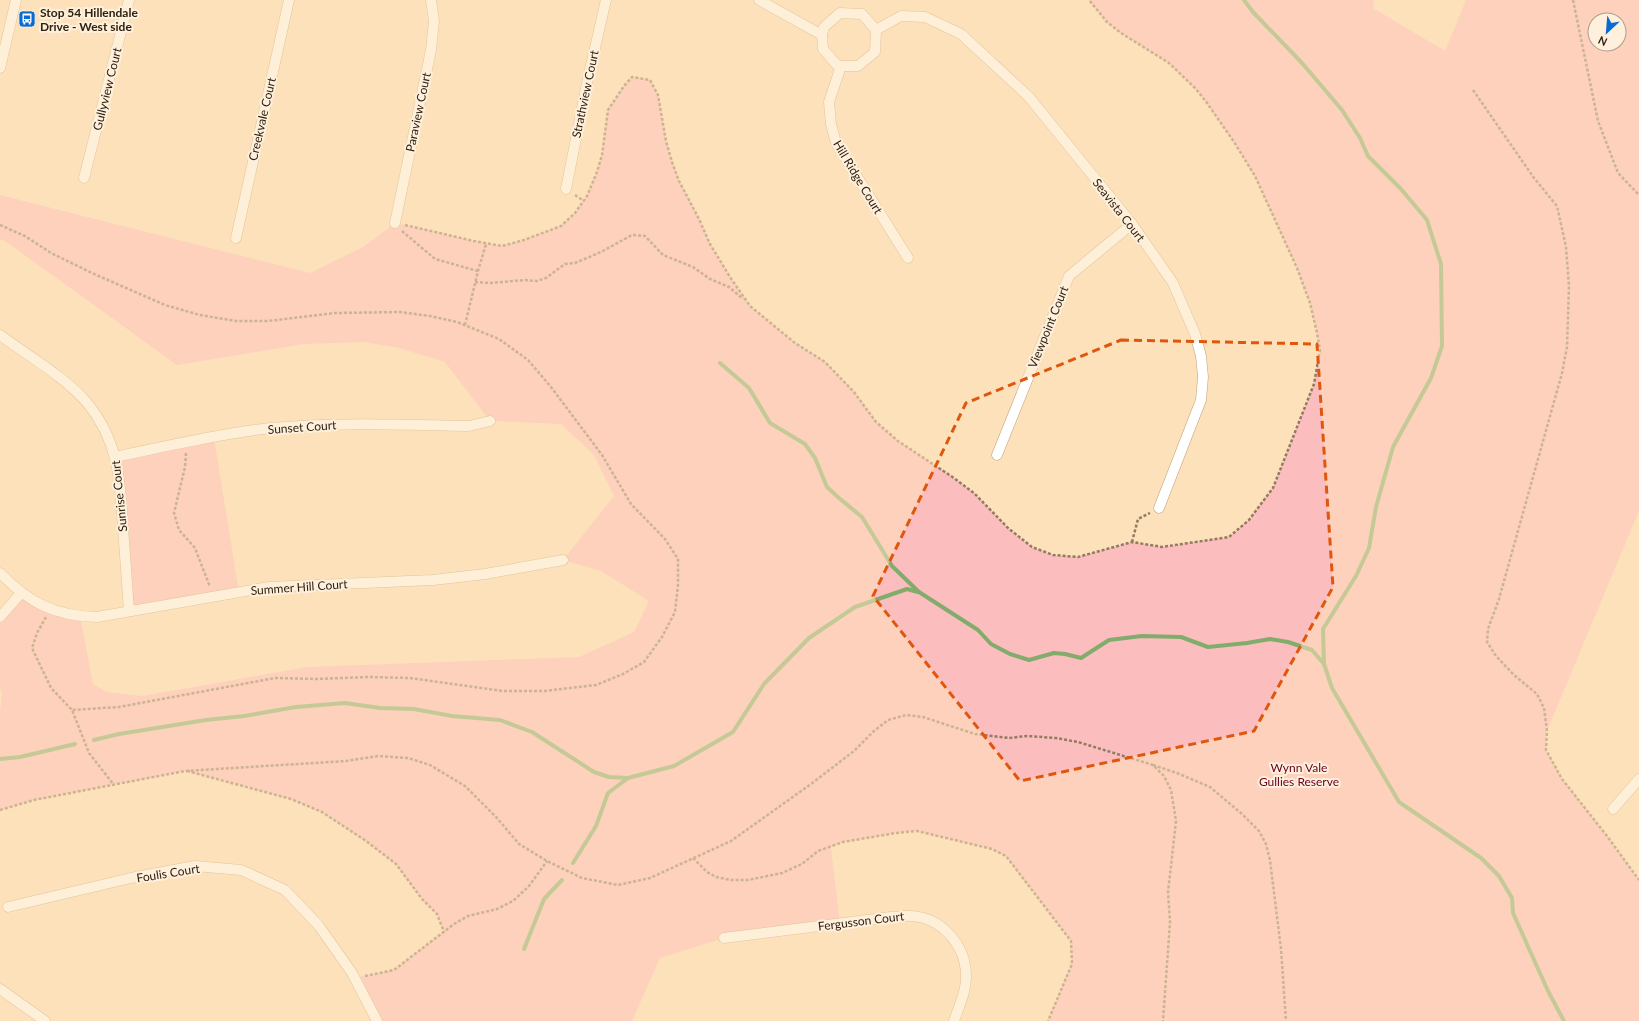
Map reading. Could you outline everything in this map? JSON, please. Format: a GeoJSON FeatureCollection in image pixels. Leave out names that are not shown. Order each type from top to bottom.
{"type":"FeatureCollection","features":[{"type":"Feature","properties":{"kind":"street"},"geometry":{"type":"LineString","coordinates":[[0,67],[16,0]]}},
{"type":"Feature","properties":{"kind":"street","name":"Gullyview Court"},"geometry":{"type":"LineString","coordinates":[[84,178],[129,0]]}},
{"type":"Feature","properties":{"kind":"street","name":"Creekvale Court"},"geometry":{"type":"LineString","coordinates":[[236,238],[289,0]]}},
{"type":"Feature","properties":{"kind":"street","name":"Paraview Court"},"geometry":{"type":"LineString","coordinates":[[395,223],[431,50],[434,21],[431,0]]}},
{"type":"Feature","properties":{"kind":"street","name":"Strathview Court"},"geometry":{"type":"LineString","coordinates":[[566,188],[587,83],[606,0]]}},
{"type":"Feature","properties":{"kind":"street"},"geometry":{"type":"LineString","coordinates":[[759,0],[822,35]]}},
{"type":"Feature","properties":{"kind":"street"},"geometry":{"type":"LineString","coordinates":[[840,13],[862,14],[876,30],[875,52],[858,66],[837,65],[823,49],[822,35],[824,27],[840,13]]}},
{"type":"Feature","properties":{"kind":"street","name":"Seavista Court"},"geometry":{"type":"LineString","coordinates":[[876,30],[901,16],[925,17],[961,34],[1029,97],[1132,224],[1173,283],[1195,334],[1201,356],[1203,377],[1201,400],[1159,508]]}},
{"type":"Feature","properties":{"kind":"street","name":"Hill Ridge Court"},"geometry":{"type":"LineString","coordinates":[[841,66],[829,102],[831,124],[836,143],[908,258]]}},
{"type":"Feature","properties":{"kind":"street","name":"Viewpoint Court"},"geometry":{"type":"LineString","coordinates":[[997,455],[1069,276],[1132,224]]}},
{"type":"Feature","properties":{"kind":"street","name":"Sunrise Court"},"geometry":{"type":"LineString","coordinates":[[0,335],[70,385],[88,404],[104,428],[115,457],[120,481],[129,612]]}},
{"type":"Feature","properties":{"kind":"street","name":"Sunset Court"},"geometry":{"type":"LineString","coordinates":[[115,457],[251,431],[291,427],[354,424],[469,426],[490,421]]}},
{"type":"Feature","properties":{"kind":"street","name":"Summer Hill Court"},"geometry":{"type":"LineString","coordinates":[[0,573],[21,593],[49,609],[80,616],[108,616],[269,587],[433,580],[485,574],[563,560]]}},
{"type":"Feature","properties":{"kind":"street"},"geometry":{"type":"LineString","coordinates":[[0,617],[21,593]]}},
{"type":"Feature","properties":{"kind":"street"},"geometry":{"type":"LineString","coordinates":[[1613,809],[1639,779]]}},
{"type":"Feature","properties":{"kind":"street","name":"Foulis Court"},"geometry":{"type":"LineString","coordinates":[[8,907],[131,878],[196,866],[241,870],[284,890],[320,926],[354,978],[377,1021]]}},
{"type":"Feature","properties":{"kind":"street","name":"Fergusson Court"},"geometry":{"type":"LineString","coordinates":[[724,938],[891,917],[913,916],[932,921],[947,932],[955,941],[963,956],[966,974],[963,995],[954,1021]]}},
{"type":"Feature","properties":{"kind":"street"},"geometry":{"type":"LineString","coordinates":[[0,989],[45,1021]]}},
{"type":"Feature","properties":{"kind":"path"},"geometry":{"type":"LineString","coordinates":[[395,223],[486,244],[502,246],[524,240],[561,226],[576,213],[587,196],[597,172],[602,155],[608,110],[632,77],[650,80],[658,95],[666,141],[679,181],[699,218],[710,244],[750,306],[795,343],[826,362],[854,392],[876,422],[898,441],[974,493],[1008,528],[1032,547],[1053,555],[1078,557],[1132,542],[1162,547],[1229,537],[1249,520],[1273,488],[1314,384],[1320,350],[1318,333],[1310,303],[1297,268],[1255,176],[1234,142],[1207,103],[1170,63],[1121,33],[1107,22],[1089,0]]}},
{"type":"Feature","properties":{"kind":"path"},"geometry":{"type":"LineString","coordinates":[[1573,0],[1598,121],[1618,172],[1639,195]]}},
{"type":"Feature","properties":{"kind":"path"},"geometry":{"type":"LineString","coordinates":[[1473,90],[1534,178],[1557,206],[1566,247],[1569,286],[1566,347],[1562,373],[1499,599],[1488,629],[1487,642],[1496,656],[1514,675],[1537,694],[1544,708],[1547,731],[1546,750],[1562,779],[1607,836],[1639,880]]}},
{"type":"Feature","properties":{"kind":"path"},"geometry":{"type":"LineString","coordinates":[[395,223],[406,235],[435,259],[478,271]]}},
{"type":"Feature","properties":{"kind":"path"},"geometry":{"type":"LineString","coordinates":[[0,225],[25,236],[51,253],[94,274],[165,305],[200,315],[236,321],[268,321],[335,313],[400,312],[430,316],[457,322],[499,339],[528,360],[602,455],[631,504],[665,539],[678,559],[678,585],[675,612],[662,637],[644,662],[623,674],[596,685],[503,692],[410,678],[275,678],[119,707],[72,710]]}},
{"type":"Feature","properties":{"kind":"path"},"geometry":{"type":"LineString","coordinates":[[475,282],[490,283],[525,280],[537,281],[546,278],[564,264],[575,264],[632,235],[645,236],[672,260],[693,267],[710,279],[729,287],[747,302]]}},
{"type":"Feature","properties":{"kind":"path"},"geometry":{"type":"LineString","coordinates":[[465,325],[486,244]]}},
{"type":"Feature","properties":{"kind":"path"},"geometry":{"type":"LineString","coordinates":[[188,442],[185,468],[174,513],[179,530],[196,548],[209,583],[210,597]]}},
{"type":"Feature","properties":{"kind":"path"},"geometry":{"type":"LineString","coordinates":[[1132,542],[1138,519],[1159,508]]}},
{"type":"Feature","properties":{"kind":"path"},"geometry":{"type":"LineString","coordinates":[[49,609],[44,621],[36,633],[32,648],[51,688],[72,710],[89,753],[114,785]]}},
{"type":"Feature","properties":{"kind":"path"},"geometry":{"type":"LineString","coordinates":[[0,810],[34,800],[185,771],[346,762],[378,756],[408,758],[430,765],[465,786],[497,818],[519,844],[547,861],[582,878],[618,886],[650,878],[731,841],[811,784],[854,751],[874,731],[888,720],[906,715],[923,717],[975,734],[1009,738],[1028,736],[1056,738],[1106,750],[1177,773],[1210,787],[1242,814],[1259,831],[1266,844],[1270,860],[1281,949],[1286,1021]]}},
{"type":"Feature","properties":{"kind":"path"},"geometry":{"type":"LineString","coordinates":[[1153,765],[1164,776],[1171,790],[1176,821],[1168,892],[1170,922],[1163,1021]]}},
{"type":"Feature","properties":{"kind":"path"},"geometry":{"type":"LineString","coordinates":[[185,771],[291,799],[322,812],[366,841],[396,864],[422,899],[437,914],[444,932]]}},
{"type":"Feature","properties":{"kind":"path"},"geometry":{"type":"LineString","coordinates":[[694,858],[707,872],[716,877],[731,880],[748,880],[782,874],[802,864],[818,851],[843,842],[896,833],[918,831],[992,849],[1006,856],[1071,942],[1072,964],[1048,1021]]}},
{"type":"Feature","properties":{"kind":"path"},"geometry":{"type":"LineString","coordinates":[[354,978],[394,970],[454,924],[468,916],[497,909],[513,901],[529,886],[547,861]]}},
{"type":"Feature","properties":{"kind":"highlighted area"},"geometry":{"type":"Polygon","coordinates":[[[1121,340],[1317,344],[1333,587],[1254,731],[1020,781],[873,596],[966,403],[1121,340]]]}},
{"type":"Feature","properties":{"kind":"green space","name":"Wynn Vale Gullies Reserve"},"geometry":{"type":"Polygon","coordinates":[[[1089,0],[1374,0],[1373,8],[1445,51],[1466,0],[1639,0],[1639,511],[1547,731],[1546,750],[1562,779],[1607,836],[1639,880],[1639,1021],[1048,1021],[1072,964],[1071,941],[1006,856],[991,849],[917,831],[843,842],[831,847],[840,924],[724,938],[660,958],[632,1021],[377,1021],[354,978],[394,970],[444,931],[437,914],[422,899],[396,864],[366,841],[322,812],[291,799],[185,771],[34,800],[0,810],[0,712],[2,693],[0,690],[0,617],[21,593],[80,616],[93,684],[107,692],[142,696],[307,667],[579,657],[634,632],[649,601],[601,571],[563,560],[614,496],[594,455],[561,424],[490,421],[445,362],[399,348],[364,342],[304,344],[177,365],[5,241],[0,239],[0,195],[310,273],[363,247],[395,223],[502,246],[524,240],[561,226],[575,213],[587,196],[597,172],[602,155],[608,110],[632,77],[650,80],[658,95],[666,141],[679,181],[710,244],[750,306],[795,343],[825,362],[854,392],[876,422],[898,441],[974,493],[1008,528],[1032,547],[1053,555],[1078,557],[1132,542],[1162,547],[1229,537],[1249,520],[1273,488],[1314,384],[1320,350],[1317,333],[1310,303],[1297,268],[1255,176],[1234,142],[1196,89],[1169,63],[1121,33],[1107,22],[1089,0]]]}},
{"type":"Feature","properties":{"kind":"green space"},"geometry":{"type":"Polygon","coordinates":[[[214,438],[239,592],[129,611],[115,457],[214,438]]]}},
{"type":"Feature","properties":{"kind":"waterway"},"geometry":{"type":"LineString","coordinates":[[1244,0],[1253,12],[1302,63],[1342,110],[1360,138],[1368,156],[1401,189],[1427,220],[1441,264],[1442,346],[1431,378],[1393,447],[1376,507],[1369,548],[1356,576],[1323,629],[1324,664]]}},
{"type":"Feature","properties":{"kind":"waterway"},"geometry":{"type":"LineString","coordinates":[[720,363],[749,388],[770,423],[805,444],[815,458],[827,487],[862,517],[892,566],[919,592],[978,630],[991,644],[1010,654],[1029,660],[1054,653],[1081,658],[1109,640],[1142,636],[1181,637],[1208,647],[1270,639],[1288,642],[1312,650],[1324,664],[1332,688],[1399,802],[1481,858],[1499,876],[1512,898],[1513,913],[1548,991],[1564,1021]]}},
{"type":"Feature","properties":{"kind":"waterway"},"geometry":{"type":"LineString","coordinates":[[94,740],[119,734],[206,720],[244,716],[296,707],[345,703],[380,708],[414,709],[452,716],[500,720],[532,732],[594,772],[609,777],[628,778],[674,766],[733,732],[764,684],[809,638],[855,607],[907,589],[918,592]]}},
{"type":"Feature","properties":{"kind":"waterway"},"geometry":{"type":"LineString","coordinates":[[0,759],[20,757],[75,744]]}},
{"type":"Feature","properties":{"kind":"waterway"},"geometry":{"type":"LineString","coordinates":[[573,863],[596,826],[608,793],[628,778]]}},
{"type":"Feature","properties":{"kind":"waterway"},"geometry":{"type":"LineString","coordinates":[[524,949],[544,899],[562,880]]}},
{"type":"Feature","properties":{"kind":"place","name":"Stop 54 Hillendale Drive - West side"},"geometry":{"type":"Point","coordinates":[27,19]}}]}
